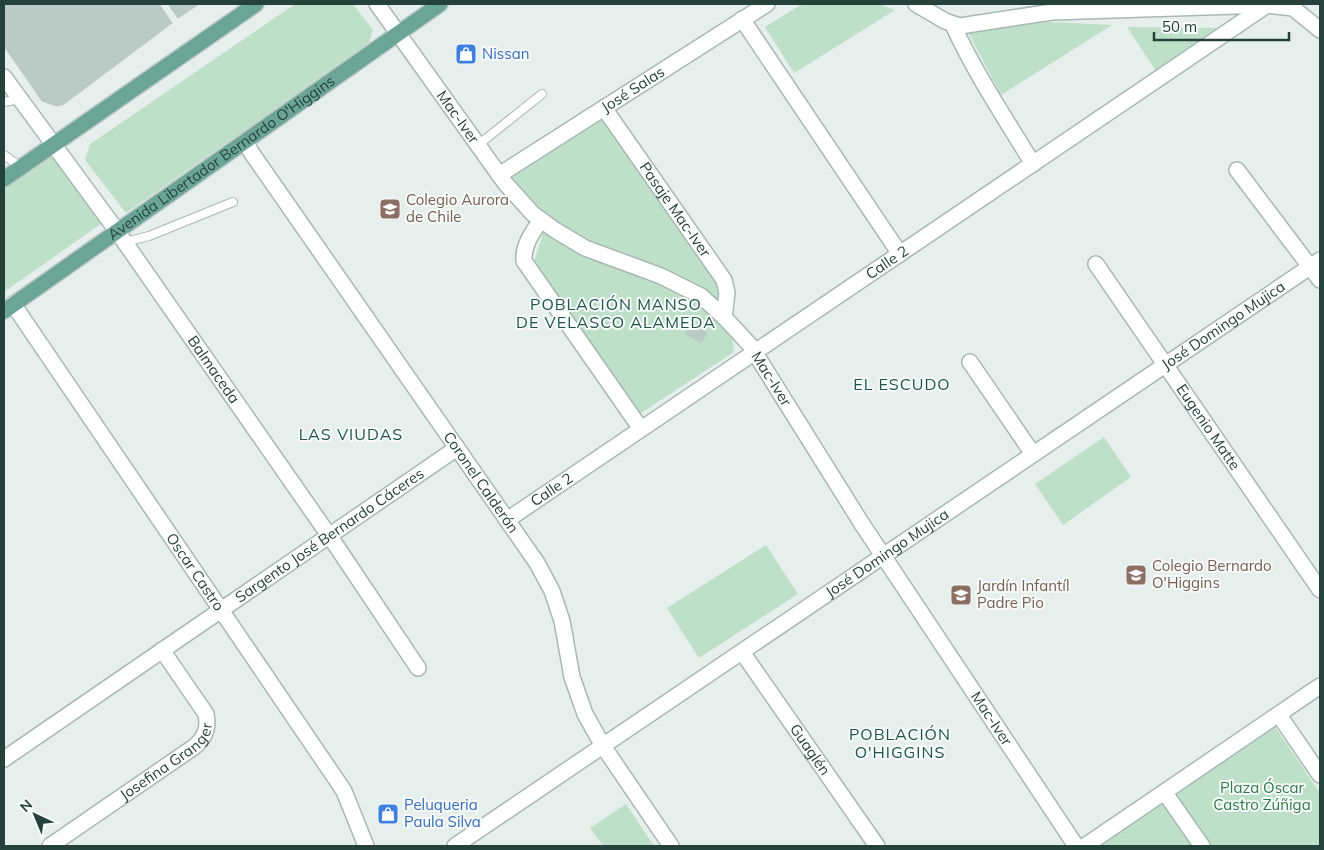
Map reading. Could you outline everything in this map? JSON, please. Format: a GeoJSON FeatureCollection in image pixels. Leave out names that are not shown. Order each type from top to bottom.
{"type":"FeatureCollection","features":[{"type":"Feature","properties":{"kind":"main road"},"geometry":{"type":"LineString","coordinates":[[4,179],[256,4]]}},
{"type":"Feature","properties":{"kind":"main road","name":"Avenida Libertador Bernardo O'Higgins"},"geometry":{"type":"LineString","coordinates":[[9,307],[121,236],[245,141],[440,4]]}},
{"type":"Feature","properties":{"kind":"street","name":"Mac-Iver"},"geometry":{"type":"LineString","coordinates":[[377,4],[499,175],[519,199],[541,220],[565,237],[586,248],[661,276],[701,296],[724,317],[755,352],[884,556],[1076,846]]}},
{"type":"Feature","properties":{"kind":"street","name":"José Salas"},"geometry":{"type":"LineString","coordinates":[[499,175],[767,4]]}},
{"type":"Feature","properties":{"kind":"street"},"geometry":{"type":"LineString","coordinates":[[916,4],[945,21],[953,24],[968,25],[1052,12],[1267,5],[1292,8],[1320,30]]}},
{"type":"Feature","properties":{"kind":"street","name":"Calle 2"},"geometry":{"type":"LineString","coordinates":[[507,520],[1267,5]]}},
{"type":"Feature","properties":{"kind":"street"},"geometry":{"type":"LineString","coordinates":[[742,19],[900,254]]}},
{"type":"Feature","properties":{"kind":"street"},"geometry":{"type":"LineString","coordinates":[[953,24],[977,71],[1033,164]]}},
{"type":"Feature","properties":{"kind":"street","name":"Balmaceda"},"geometry":{"type":"LineString","coordinates":[[4,77],[121,236],[418,668]]}},
{"type":"Feature","properties":{"kind":"street","name":"Pasaje Mac-Iver"},"geometry":{"type":"LineString","coordinates":[[604,108],[724,280],[727,293],[724,317]]}},
{"type":"Feature","properties":{"kind":"street","name":"Coronel Calderón"},"geometry":{"type":"LineString","coordinates":[[245,141],[536,563],[552,591],[562,621],[572,677],[585,714],[603,746],[671,846]]}},
{"type":"Feature","properties":{"kind":"street"},"geometry":{"type":"LineString","coordinates":[[1237,170],[1316,263],[1320,280]]}},
{"type":"Feature","properties":{"kind":"street"},"geometry":{"type":"LineString","coordinates":[[541,220],[528,240],[524,261],[641,429]]}},
{"type":"Feature","properties":{"kind":"street","name":"José Domingo Mujica"},"geometry":{"type":"LineString","coordinates":[[455,846],[1316,263]]}},
{"type":"Feature","properties":{"kind":"street","name":"Eugenio Matte"},"geometry":{"type":"LineString","coordinates":[[1096,264],[1320,590]]}},
{"type":"Feature","properties":{"kind":"street","name":"Oscar Castro"},"geometry":{"type":"LineString","coordinates":[[9,307],[344,791],[366,846]]}},
{"type":"Feature","properties":{"kind":"street"},"geometry":{"type":"LineString","coordinates":[[970,362],[1032,454]]}},
{"type":"Feature","properties":{"kind":"street","name":"Sargento José Bernardo Cáceres"},"geometry":{"type":"LineString","coordinates":[[5,756],[457,448]]}},
{"type":"Feature","properties":{"kind":"street","name":"Josefina Granger"},"geometry":{"type":"LineString","coordinates":[[50,846],[194,747],[204,736],[207,722],[206,714],[162,650]]}},
{"type":"Feature","properties":{"kind":"street","name":"Guaglén"},"geometry":{"type":"LineString","coordinates":[[742,652],[877,846]]}},
{"type":"Feature","properties":{"kind":"street"},"geometry":{"type":"LineString","coordinates":[[1085,846],[1320,686]]}},
{"type":"Feature","properties":{"kind":"street"},"geometry":{"type":"LineString","coordinates":[[1279,715],[1320,775]]}},
{"type":"Feature","properties":{"kind":"street"},"geometry":{"type":"LineString","coordinates":[[1165,792],[1202,846]]}},
{"type":"Feature","properties":{"kind":"lane"},"geometry":{"type":"LineString","coordinates":[[478,144],[542,94]]}},
{"type":"Feature","properties":{"kind":"lane"},"geometry":{"type":"LineString","coordinates":[[4,102],[20,99]]}},
{"type":"Feature","properties":{"kind":"lane"},"geometry":{"type":"LineString","coordinates":[[4,155],[21,167]]}},
{"type":"Feature","properties":{"kind":"lane"},"geometry":{"type":"LineString","coordinates":[[121,236],[149,236],[233,202]]}},
{"type":"Feature","properties":{"kind":"green space"},"geometry":{"type":"Polygon","coordinates":[[[295,4],[353,4],[373,30],[369,44],[126,213],[85,160],[90,144],[295,4]]]}},
{"type":"Feature","properties":{"kind":"green space"},"geometry":{"type":"Polygon","coordinates":[[[802,4],[879,4],[895,10],[794,73],[765,27],[802,4]]]}},
{"type":"Feature","properties":{"kind":"green space"},"geometry":{"type":"Polygon","coordinates":[[[1032,21],[1112,25],[1001,95],[968,32],[1032,21]]]}},
{"type":"Feature","properties":{"kind":"green space"},"geometry":{"type":"Polygon","coordinates":[[[1127,27],[1219,28],[1156,71],[1127,27]]]}},
{"type":"Feature","properties":{"kind":"green space"},"geometry":{"type":"Polygon","coordinates":[[[604,118],[721,287],[733,343],[734,352],[638,415],[534,262],[548,218],[516,187],[512,177],[604,118]]]}},
{"type":"Feature","properties":{"kind":"green space"},"geometry":{"type":"Polygon","coordinates":[[[51,155],[102,223],[4,292],[4,187],[51,155]]]}},
{"type":"Feature","properties":{"kind":"green space"},"geometry":{"type":"Polygon","coordinates":[[[1104,437],[1131,477],[1063,525],[1035,484],[1104,437]]]}},
{"type":"Feature","properties":{"kind":"green space"},"geometry":{"type":"Polygon","coordinates":[[[766,545],[798,594],[699,658],[667,608],[766,545]]]}},
{"type":"Feature","properties":{"kind":"green space","name":"Plaza Óscar Castro Zúñiga"},"geometry":{"type":"Polygon","coordinates":[[[1275,727],[1320,793],[1320,846],[1210,846],[1175,795],[1275,727]]]}},
{"type":"Feature","properties":{"kind":"green space"},"geometry":{"type":"Polygon","coordinates":[[[1163,803],[1193,846],[1099,846],[1163,803]]]}},
{"type":"Feature","properties":{"kind":"green space"},"geometry":{"type":"Polygon","coordinates":[[[626,804],[654,846],[603,846],[590,828],[626,804]]]}},
{"type":"Feature","properties":{"kind":"building"},"geometry":{"type":"Polygon","coordinates":[[[4,4],[159,4],[172,23],[64,104],[57,106],[42,101],[4,46],[4,4]]]}},
{"type":"Feature","properties":{"kind":"building"},"geometry":{"type":"Polygon","coordinates":[[[168,4],[199,4],[178,18],[168,4]]]}},
{"type":"Feature","properties":{"kind":"building"},"geometry":{"type":"Polygon","coordinates":[[[692,324],[707,333],[701,343],[686,334],[692,324]]]}},
{"type":"Feature","properties":{"kind":"place","name":"Nissan"},"geometry":{"type":"Point","coordinates":[466,54]}},
{"type":"Feature","properties":{"kind":"place","name":"Colegio Aurora de Chile"},"geometry":{"type":"Point","coordinates":[390,209]}},
{"type":"Feature","properties":{"kind":"place","name":"Colegio Bernardo O'Higgins"},"geometry":{"type":"Point","coordinates":[1136,575]}},
{"type":"Feature","properties":{"kind":"place","name":"Jardín Infantíl Padre Pio"},"geometry":{"type":"Point","coordinates":[961,595]}},
{"type":"Feature","properties":{"kind":"place","name":"Peluqueria Paula Silva"},"geometry":{"type":"Point","coordinates":[388,814]}},
{"type":"Feature","properties":{"kind":"district","name":"POBLACIÓN MANSO DE VELASCO ALAMEDA"},"geometry":{"type":"Point","coordinates":[616,313]}},
{"type":"Feature","properties":{"kind":"district","name":"EL ESCUDO"},"geometry":{"type":"Point","coordinates":[902,384]}},
{"type":"Feature","properties":{"kind":"district","name":"LAS VIUDAS"},"geometry":{"type":"Point","coordinates":[351,434]}},
{"type":"Feature","properties":{"kind":"district","name":"POBLACIÓN O'HIGGINS"},"geometry":{"type":"Point","coordinates":[900,743]}}]}
